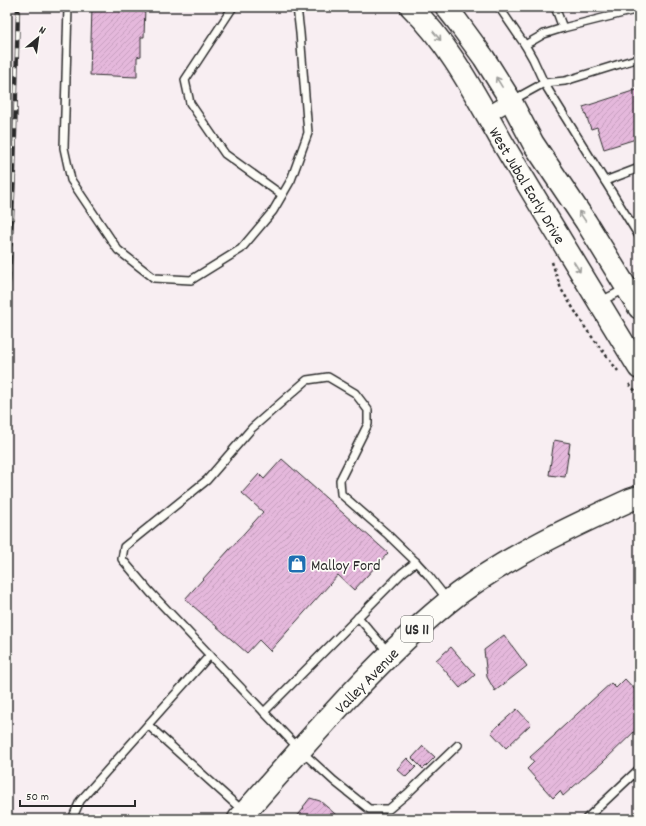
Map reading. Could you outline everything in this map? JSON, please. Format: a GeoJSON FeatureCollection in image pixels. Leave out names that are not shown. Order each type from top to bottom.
{"type":"FeatureCollection","features":[{"type":"Feature","properties":{"kind":"main road","name":"West Jubal Early Drive"},"geometry":{"type":"LineString","coordinates":[[411,7],[441,41],[463,72],[505,147],[639,368]]}},
{"type":"Feature","properties":{"kind":"main road","name":"West Jubal Early Drive"},"geometry":{"type":"LineString","coordinates":[[446,7],[484,58],[511,101],[533,143],[586,222],[633,285],[639,308]]}},
{"type":"Feature","properties":{"kind":"main road","name":"Valley Avenue"},"geometry":{"type":"LineString","coordinates":[[242,816],[339,707],[390,654],[458,594],[493,571],[546,540],[639,497]]}},
{"type":"Feature","properties":{"kind":"street"},"geometry":{"type":"LineString","coordinates":[[487,115],[511,101]]}},
{"type":"Feature","properties":{"kind":"lane"},"geometry":{"type":"LineString","coordinates":[[68,7],[64,148],[71,180],[118,250],[154,278],[192,280],[241,249],[273,210],[292,180],[308,133],[297,7]]}},
{"type":"Feature","properties":{"kind":"lane"},"geometry":{"type":"LineString","coordinates":[[233,7],[185,80],[190,103],[225,154],[282,195]]}},
{"type":"Feature","properties":{"kind":"lane"},"geometry":{"type":"LineString","coordinates":[[499,7],[525,45],[544,83],[639,236]]}},
{"type":"Feature","properties":{"kind":"lane"},"geometry":{"type":"LineString","coordinates":[[555,7],[564,28]]}},
{"type":"Feature","properties":{"kind":"lane"},"geometry":{"type":"LineString","coordinates":[[525,45],[544,34],[639,9]]}},
{"type":"Feature","properties":{"kind":"lane"},"geometry":{"type":"LineString","coordinates":[[511,101],[544,83],[565,81],[639,58]]}},
{"type":"Feature","properties":{"kind":"lane"},"geometry":{"type":"LineString","coordinates":[[605,181],[639,168]]}},
{"type":"Feature","properties":{"kind":"lane"},"geometry":{"type":"LineString","coordinates":[[599,302],[633,285]]}},
{"type":"Feature","properties":{"kind":"lane"},"geometry":{"type":"LineString","coordinates":[[449,602],[416,562],[386,533],[340,494],[340,480],[368,424],[368,410],[355,393],[328,377],[308,380],[252,428],[207,480],[124,547],[122,559],[150,592],[300,750],[369,809],[389,809],[408,794],[458,745]]}},
{"type":"Feature","properties":{"kind":"lane"},"geometry":{"type":"LineString","coordinates":[[264,712],[402,573],[416,562]]}},
{"type":"Feature","properties":{"kind":"lane"},"geometry":{"type":"LineString","coordinates":[[358,617],[390,654]]}},
{"type":"Feature","properties":{"kind":"lane"},"geometry":{"type":"LineString","coordinates":[[72,819],[80,801],[210,655]]}},
{"type":"Feature","properties":{"kind":"lane"},"geometry":{"type":"LineString","coordinates":[[148,725],[242,816]]}},
{"type":"Feature","properties":{"kind":"lane"},"geometry":{"type":"LineString","coordinates":[[586,819],[639,769]]}},
{"type":"Feature","properties":{"kind":"building"},"geometry":{"type":"Polygon","coordinates":[[[92,7],[145,7],[144,37],[141,37],[141,56],[137,57],[137,77],[90,75],[92,7]]]}},
{"type":"Feature","properties":{"kind":"building"},"geometry":{"type":"Polygon","coordinates":[[[639,89],[639,138],[604,149],[597,127],[591,129],[583,107],[639,89]]]}},
{"type":"Feature","properties":{"kind":"building"},"geometry":{"type":"Polygon","coordinates":[[[554,440],[570,443],[565,477],[549,475],[554,440]]]}},
{"type":"Feature","properties":{"kind":"building","name":"Malloy Ford"},"geometry":{"type":"Polygon","coordinates":[[[282,459],[388,553],[354,590],[338,575],[270,651],[259,640],[247,653],[185,599],[263,512],[242,493],[259,474],[264,479],[282,459]]]}},
{"type":"Feature","properties":{"kind":"building"},"geometry":{"type":"Polygon","coordinates":[[[504,635],[527,666],[495,691],[487,677],[484,650],[504,635]]]}},
{"type":"Feature","properties":{"kind":"building"},"geometry":{"type":"Polygon","coordinates":[[[451,647],[475,675],[460,688],[436,660],[451,647]]]}},
{"type":"Feature","properties":{"kind":"building"},"geometry":{"type":"Polygon","coordinates":[[[625,679],[639,694],[639,727],[603,762],[563,796],[560,791],[553,798],[527,769],[534,762],[530,757],[611,683],[616,688],[625,679]]]}},
{"type":"Feature","properties":{"kind":"building"},"geometry":{"type":"Polygon","coordinates":[[[517,709],[531,724],[506,748],[491,732],[517,709]]]}},
{"type":"Feature","properties":{"kind":"building"},"geometry":{"type":"Polygon","coordinates":[[[423,746],[435,757],[423,769],[412,758],[423,746]]]}},
{"type":"Feature","properties":{"kind":"building"},"geometry":{"type":"Polygon","coordinates":[[[407,758],[416,767],[406,777],[397,769],[407,758]]]}},
{"type":"Feature","properties":{"kind":"building"},"geometry":{"type":"Polygon","coordinates":[[[310,798],[320,801],[341,819],[295,819],[310,798]]]}},
{"type":"Feature","properties":{"kind":"railway"},"geometry":{"type":"LineString","coordinates":[[7,327],[14,173],[18,7]]}},
{"type":"Feature","properties":{"kind":"place","name":"Malloy Ford"},"geometry":{"type":"Point","coordinates":[297,564]}}]}
